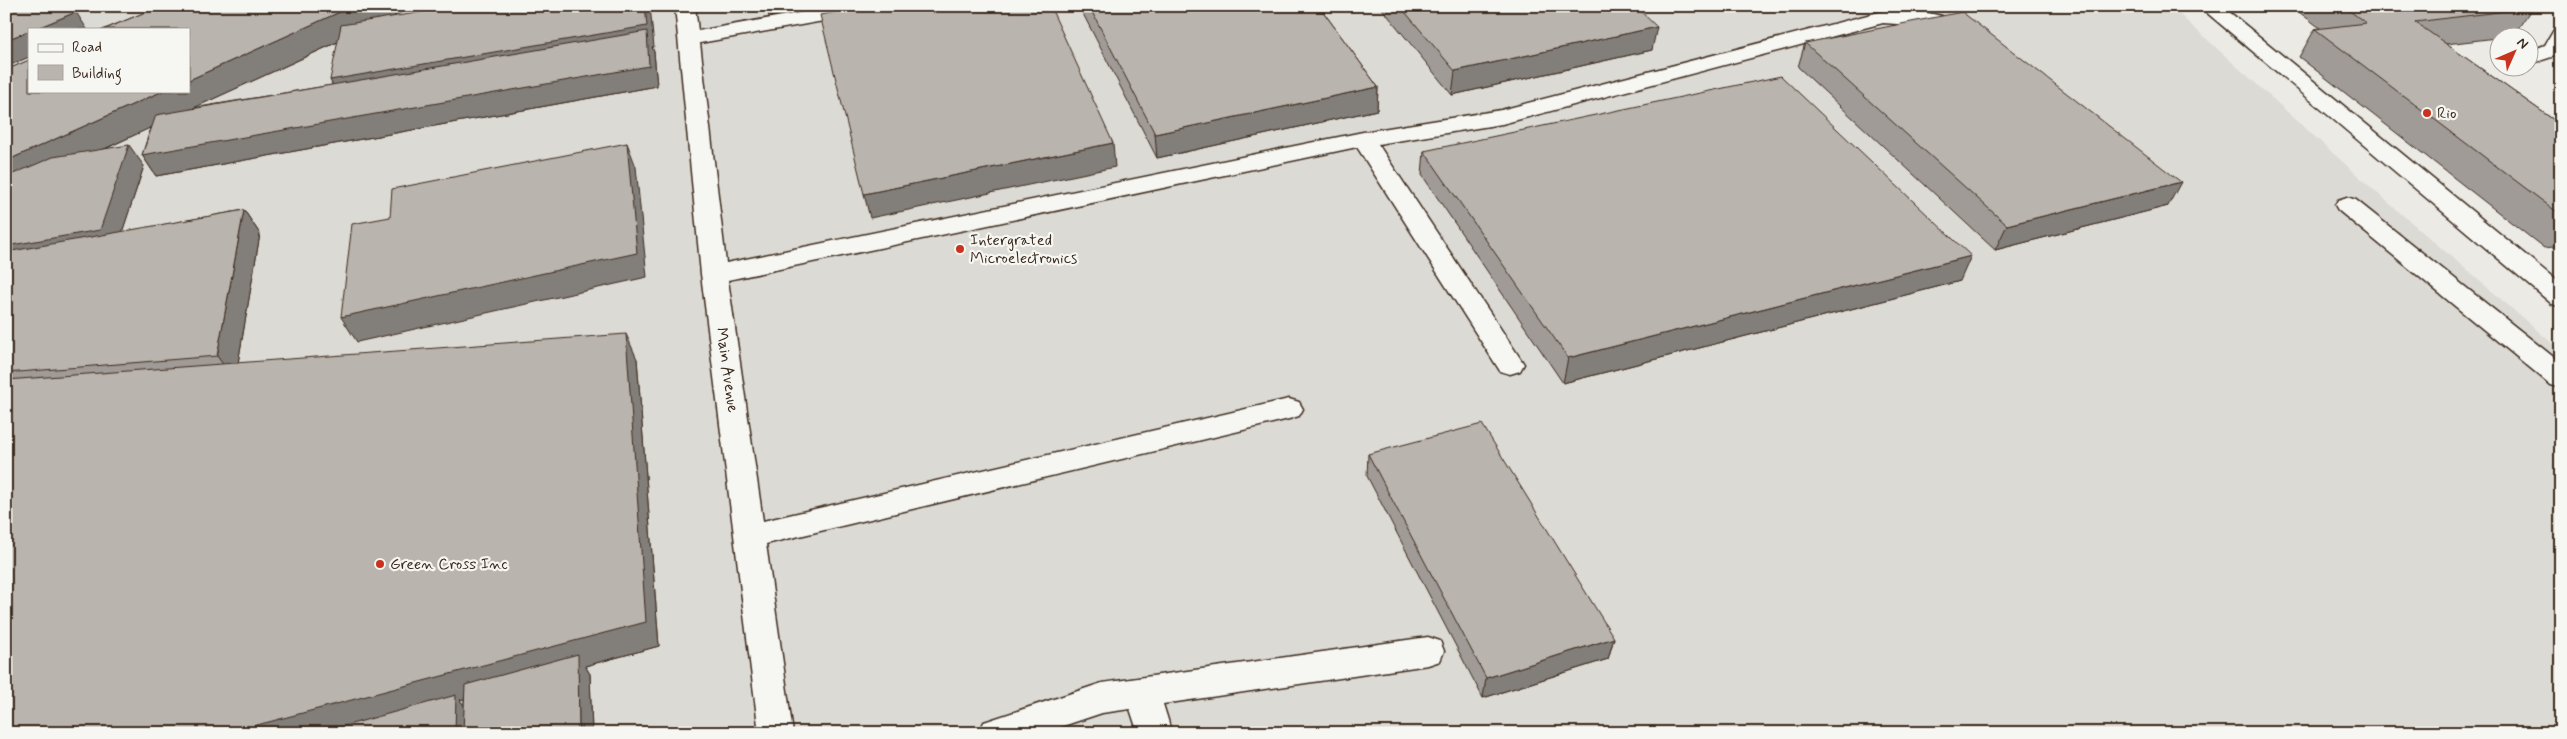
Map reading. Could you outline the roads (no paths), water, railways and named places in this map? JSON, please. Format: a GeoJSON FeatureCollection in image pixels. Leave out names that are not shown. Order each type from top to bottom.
{"type":"FeatureCollection","features":[{"type":"Feature","properties":{"kind":"street","name":"Main Avenue"},"geometry":{"type":"LineString","coordinates":[[685,6],[714,274],[776,733]]}},
{"type":"Feature","properties":{"kind":"street"},"geometry":{"type":"LineString","coordinates":[[689,39],[874,6]]}},
{"type":"Feature","properties":{"kind":"street"},"geometry":{"type":"LineString","coordinates":[[2209,6],[2561,298]]}},
{"type":"Feature","properties":{"kind":"street"},"geometry":{"type":"LineString","coordinates":[[714,274],[1363,139],[1502,117],[1883,17],[1928,18],[1950,26],[1980,50]]}},
{"type":"Feature","properties":{"kind":"street"},"geometry":{"type":"LineString","coordinates":[[2540,54],[2554,49],[2561,34]]}},
{"type":"Feature","properties":{"kind":"street"},"geometry":{"type":"LineString","coordinates":[[1363,139],[1510,364]]}},
{"type":"Feature","properties":{"kind":"street"},"geometry":{"type":"LineString","coordinates":[[2347,205],[2561,378]]}},
{"type":"Feature","properties":{"kind":"street"},"geometry":{"type":"LineString","coordinates":[[750,536],[1289,409]]}},
{"type":"Feature","properties":{"kind":"street"},"geometry":{"type":"LineString","coordinates":[[996,733],[1102,698],[1428,651]]}},
{"type":"Feature","properties":{"kind":"street"},"geometry":{"type":"LineString","coordinates":[[1142,692],[1155,733]]}},
{"type":"Feature","properties":{"kind":"place","name":"Rio"},"geometry":{"type":"Point","coordinates":[2427,113]}},
{"type":"Feature","properties":{"kind":"place","name":"Intergrated Microelectronics"},"geometry":{"type":"Point","coordinates":[960,249]}},
{"type":"Feature","properties":{"kind":"place","name":"Green Cross Inc"},"geometry":{"type":"Point","coordinates":[380,564]}}]}
